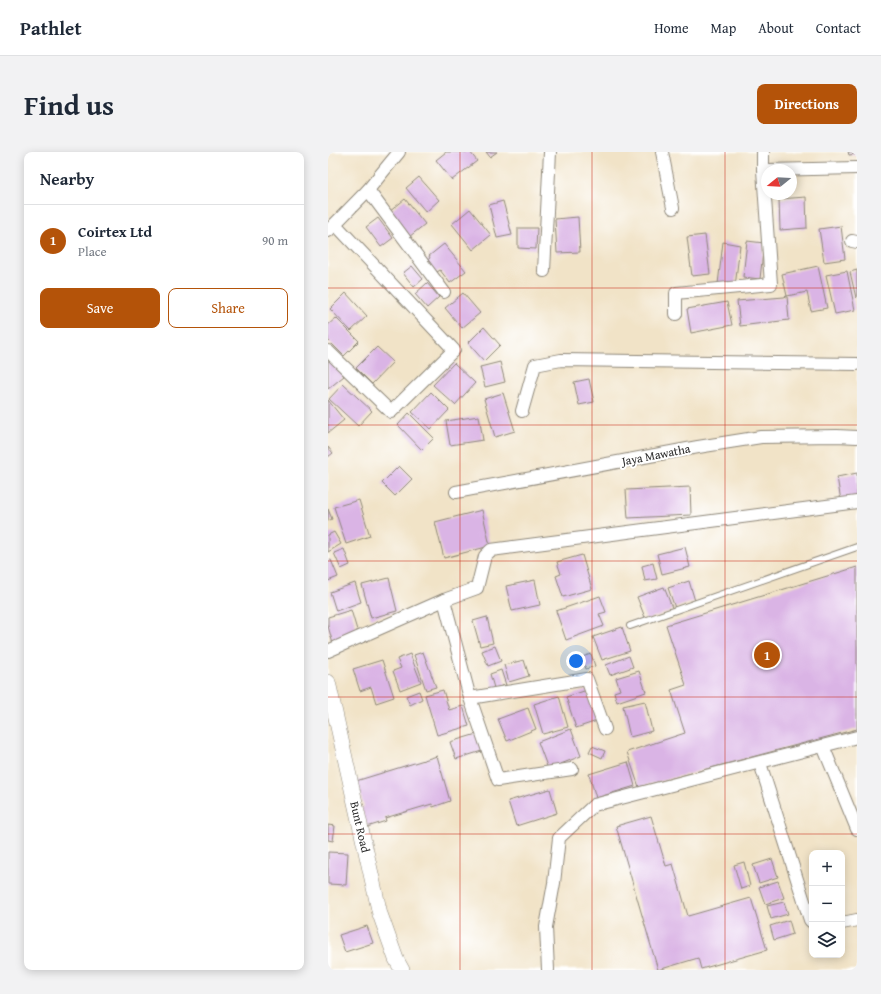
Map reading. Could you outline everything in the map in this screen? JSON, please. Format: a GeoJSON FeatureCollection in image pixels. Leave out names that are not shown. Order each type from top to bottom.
{"type":"FeatureCollection","features":[{"type":"Feature","properties":{"kind":"street"},"geometry":{"type":"LineString","coordinates":[[328,351],[391,412],[454,350],[332,228],[368,190],[399,152]]}},
{"type":"Feature","properties":{"kind":"street"},"geometry":{"type":"LineString","coordinates":[[544,270],[550,152]]}},
{"type":"Feature","properties":{"kind":"street"},"geometry":{"type":"LineString","coordinates":[[662,152],[672,208]]}},
{"type":"Feature","properties":{"kind":"street"},"geometry":{"type":"LineString","coordinates":[[762,152],[765,164]]}},
{"type":"Feature","properties":{"kind":"street"},"geometry":{"type":"LineString","coordinates":[[797,169],[857,168]]}},
{"type":"Feature","properties":{"kind":"street"},"geometry":{"type":"LineString","coordinates":[[368,190],[444,292]]}},
{"type":"Feature","properties":{"kind":"street"},"geometry":{"type":"LineString","coordinates":[[676,314],[676,293],[772,284],[768,200]]}},
{"type":"Feature","properties":{"kind":"street"},"geometry":{"type":"LineString","coordinates":[[522,411],[535,365],[561,360],[857,364]]}},
{"type":"Feature","properties":{"kind":"street","name":"Jaya Mawatha"},"geometry":{"type":"LineString","coordinates":[[456,492],[698,447],[761,437],[857,437]]}},
{"type":"Feature","properties":{"kind":"street"},"geometry":{"type":"LineString","coordinates":[[328,651],[444,600],[477,588],[485,556],[491,550],[857,502]]}},
{"type":"Feature","properties":{"kind":"street"},"geometry":{"type":"LineString","coordinates":[[444,600],[470,698],[498,780],[572,770]]}},
{"type":"Feature","properties":{"kind":"street"},"geometry":{"type":"LineString","coordinates":[[470,698],[587,678],[605,729]]}},
{"type":"Feature","properties":{"kind":"street","name":"Bunt Road"},"geometry":{"type":"LineString","coordinates":[[328,682],[380,914],[396,959],[402,970]]}},
{"type":"Feature","properties":{"kind":"street"},"geometry":{"type":"LineString","coordinates":[[548,970],[546,927],[554,883],[559,838],[594,805],[857,737]]}},
{"type":"Feature","properties":{"kind":"street"},"geometry":{"type":"LineString","coordinates":[[823,746],[857,829]]}},
{"type":"Feature","properties":{"kind":"street"},"geometry":{"type":"LineString","coordinates":[[760,763],[809,917]]}},
{"type":"Feature","properties":{"kind":"street"},"geometry":{"type":"LineString","coordinates":[[845,922],[857,920]]}},
{"type":"Feature","properties":{"kind":"lane"},"geometry":{"type":"LineString","coordinates":[[630,626],[857,547]]}},
{"type":"Feature","properties":{"kind":"building"},"geometry":{"type":"Polygon","coordinates":[[[446,152],[470,152],[477,161],[452,180],[436,160],[446,152]]]}},
{"type":"Feature","properties":{"kind":"building"},"geometry":{"type":"Polygon","coordinates":[[[486,152],[497,152],[490,157],[486,152]]]}},
{"type":"Feature","properties":{"kind":"building"},"geometry":{"type":"Polygon","coordinates":[[[848,152],[857,152],[857,154],[849,155],[848,152]]]}},
{"type":"Feature","properties":{"kind":"building"},"geometry":{"type":"Polygon","coordinates":[[[419,177],[439,200],[426,212],[406,188],[419,177]]]}},
{"type":"Feature","properties":{"kind":"building"},"geometry":{"type":"Polygon","coordinates":[[[806,197],[807,228],[780,230],[779,200],[797,200],[797,198],[806,197]]]}},
{"type":"Feature","properties":{"kind":"building"},"geometry":{"type":"Polygon","coordinates":[[[405,199],[425,224],[409,237],[389,212],[405,199]]]}},
{"type":"Feature","properties":{"kind":"building"},"geometry":{"type":"Polygon","coordinates":[[[503,201],[512,235],[497,238],[489,205],[503,201]]]}},
{"type":"Feature","properties":{"kind":"building"},"geometry":{"type":"Polygon","coordinates":[[[470,209],[491,235],[473,250],[452,224],[470,209]]]}},
{"type":"Feature","properties":{"kind":"building"},"geometry":{"type":"Polygon","coordinates":[[[578,217],[580,252],[557,253],[555,219],[578,217]]]}},
{"type":"Feature","properties":{"kind":"building"},"geometry":{"type":"Polygon","coordinates":[[[378,218],[393,238],[381,247],[366,227],[378,218]]]}},
{"type":"Feature","properties":{"kind":"building"},"geometry":{"type":"Polygon","coordinates":[[[841,226],[845,259],[824,262],[819,229],[841,226]]]}},
{"type":"Feature","properties":{"kind":"building"},"geometry":{"type":"Polygon","coordinates":[[[518,228],[537,228],[536,249],[518,248],[518,228]]]}},
{"type":"Feature","properties":{"kind":"building"},"geometry":{"type":"Polygon","coordinates":[[[705,235],[710,274],[692,276],[687,237],[705,235]]]}},
{"type":"Feature","properties":{"kind":"building"},"geometry":{"type":"Polygon","coordinates":[[[747,241],[764,243],[760,279],[743,277],[747,241]]]}},
{"type":"Feature","properties":{"kind":"building"},"geometry":{"type":"Polygon","coordinates":[[[723,242],[740,245],[735,287],[718,284],[723,242]]]}},
{"type":"Feature","properties":{"kind":"building"},"geometry":{"type":"Polygon","coordinates":[[[444,244],[466,271],[450,283],[440,270],[433,275],[424,263],[430,258],[429,256],[444,244]]]}},
{"type":"Feature","properties":{"kind":"building"},"geometry":{"type":"Polygon","coordinates":[[[412,266],[423,279],[414,287],[403,273],[412,266]]]}},
{"type":"Feature","properties":{"kind":"building"},"geometry":{"type":"Polygon","coordinates":[[[818,266],[827,308],[811,311],[807,292],[787,296],[782,274],[818,266]]]}},
{"type":"Feature","properties":{"kind":"building"},"geometry":{"type":"Polygon","coordinates":[[[857,270],[857,297],[856,298],[850,272],[857,270]]]}},
{"type":"Feature","properties":{"kind":"building"},"geometry":{"type":"Polygon","coordinates":[[[847,271],[855,310],[835,314],[826,275],[847,271]]]}},
{"type":"Feature","properties":{"kind":"building"},"geometry":{"type":"Polygon","coordinates":[[[427,283],[439,297],[427,308],[415,294],[427,283]]]}},
{"type":"Feature","properties":{"kind":"building"},"geometry":{"type":"Polygon","coordinates":[[[346,293],[367,316],[351,331],[330,309],[346,293]]]}},
{"type":"Feature","properties":{"kind":"building"},"geometry":{"type":"Polygon","coordinates":[[[463,293],[480,313],[462,328],[445,308],[463,293]]]}},
{"type":"Feature","properties":{"kind":"building"},"geometry":{"type":"Polygon","coordinates":[[[787,296],[789,320],[740,326],[737,301],[787,296]]]}},
{"type":"Feature","properties":{"kind":"building"},"geometry":{"type":"Polygon","coordinates":[[[727,302],[732,325],[691,333],[687,309],[727,302]]]}},
{"type":"Feature","properties":{"kind":"building"},"geometry":{"type":"Polygon","coordinates":[[[336,318],[359,341],[344,356],[328,340],[328,325],[336,318]]]}},
{"type":"Feature","properties":{"kind":"building"},"geometry":{"type":"Polygon","coordinates":[[[484,327],[500,345],[484,361],[468,343],[484,327]]]}},
{"type":"Feature","properties":{"kind":"building"},"geometry":{"type":"Polygon","coordinates":[[[377,347],[393,362],[372,384],[356,368],[377,347]]]}},
{"type":"Feature","properties":{"kind":"building"},"geometry":{"type":"Polygon","coordinates":[[[328,356],[344,376],[328,389],[328,356]]]}},
{"type":"Feature","properties":{"kind":"building"},"geometry":{"type":"Polygon","coordinates":[[[500,362],[505,382],[485,387],[480,367],[500,362]]]}},
{"type":"Feature","properties":{"kind":"building"},"geometry":{"type":"Polygon","coordinates":[[[454,363],[475,383],[455,405],[433,385],[454,363]]]}},
{"type":"Feature","properties":{"kind":"building"},"geometry":{"type":"Polygon","coordinates":[[[589,379],[594,402],[579,405],[574,382],[589,379]]]}},
{"type":"Feature","properties":{"kind":"building"},"geometry":{"type":"Polygon","coordinates":[[[343,384],[372,411],[358,426],[329,399],[343,384]]]}},
{"type":"Feature","properties":{"kind":"building"},"geometry":{"type":"Polygon","coordinates":[[[431,392],[449,410],[431,429],[412,412],[431,392]]]}},
{"type":"Feature","properties":{"kind":"building"},"geometry":{"type":"Polygon","coordinates":[[[503,393],[515,431],[495,437],[484,399],[503,393]]]}},
{"type":"Feature","properties":{"kind":"building"},"geometry":{"type":"Polygon","coordinates":[[[328,400],[344,420],[328,433],[328,400]]]}},
{"type":"Feature","properties":{"kind":"building"},"geometry":{"type":"Polygon","coordinates":[[[409,413],[434,438],[422,450],[398,425],[409,413]]]}},
{"type":"Feature","properties":{"kind":"building"},"geometry":{"type":"Polygon","coordinates":[[[479,416],[483,440],[450,445],[446,421],[479,416]]]}},
{"type":"Feature","properties":{"kind":"building"},"geometry":{"type":"Polygon","coordinates":[[[328,447],[333,453],[328,457],[328,447]]]}},
{"type":"Feature","properties":{"kind":"building"},"geometry":{"type":"Polygon","coordinates":[[[399,466],[412,479],[395,496],[382,483],[399,466]]]}},
{"type":"Feature","properties":{"kind":"building"},"geometry":{"type":"Polygon","coordinates":[[[857,473],[857,498],[841,501],[837,477],[857,473]]]}},
{"type":"Feature","properties":{"kind":"building"},"geometry":{"type":"Polygon","coordinates":[[[690,487],[691,515],[628,518],[626,490],[690,487]]]}},
{"type":"Feature","properties":{"kind":"building"},"geometry":{"type":"Polygon","coordinates":[[[359,500],[370,536],[346,544],[334,507],[359,500]]]}},
{"type":"Feature","properties":{"kind":"building"},"geometry":{"type":"Polygon","coordinates":[[[328,509],[332,519],[328,521],[328,509]]]}},
{"type":"Feature","properties":{"kind":"building"},"geometry":{"type":"Polygon","coordinates":[[[482,510],[490,546],[444,558],[435,522],[482,510]]]}},
{"type":"Feature","properties":{"kind":"building"},"geometry":{"type":"Polygon","coordinates":[[[334,532],[341,544],[328,552],[328,535],[334,532]]]}},
{"type":"Feature","properties":{"kind":"building"},"geometry":{"type":"Polygon","coordinates":[[[685,547],[690,567],[662,574],[657,554],[685,547]]]}},
{"type":"Feature","properties":{"kind":"building"},"geometry":{"type":"Polygon","coordinates":[[[344,549],[350,565],[341,569],[334,553],[344,549]]]}},
{"type":"Feature","properties":{"kind":"building"},"geometry":{"type":"Polygon","coordinates":[[[582,555],[592,589],[563,597],[556,576],[561,574],[557,562],[582,555]]]}},
{"type":"Feature","properties":{"kind":"building"},"geometry":{"type":"Polygon","coordinates":[[[331,560],[338,577],[328,581],[328,561],[331,560]]]}},
{"type":"Feature","properties":{"kind":"building"},"geometry":{"type":"Polygon","coordinates":[[[653,563],[657,579],[645,581],[642,566],[653,563]]]}},
{"type":"Feature","properties":{"kind":"building"},"geometry":{"type":"Polygon","coordinates":[[[857,567],[857,729],[639,787],[627,752],[685,733],[671,690],[686,685],[666,625],[857,567]]]}},
{"type":"Feature","properties":{"kind":"building"},"geometry":{"type":"Polygon","coordinates":[[[389,578],[397,611],[371,618],[362,585],[389,578]]]}},
{"type":"Feature","properties":{"kind":"building"},"geometry":{"type":"Polygon","coordinates":[[[535,580],[540,605],[512,611],[506,586],[535,580]]]}},
{"type":"Feature","properties":{"kind":"building"},"geometry":{"type":"Polygon","coordinates":[[[689,581],[695,601],[675,608],[668,588],[689,581]]]}},
{"type":"Feature","properties":{"kind":"building"},"geometry":{"type":"Polygon","coordinates":[[[355,583],[361,602],[336,611],[330,592],[355,583]]]}},
{"type":"Feature","properties":{"kind":"building"},"geometry":{"type":"Polygon","coordinates":[[[664,587],[673,610],[646,620],[637,597],[664,587]]]}},
{"type":"Feature","properties":{"kind":"building"},"geometry":{"type":"Polygon","coordinates":[[[600,596],[606,612],[599,614],[604,626],[566,640],[556,611],[600,596]]]}},
{"type":"Feature","properties":{"kind":"building"},"geometry":{"type":"Polygon","coordinates":[[[351,610],[359,637],[333,644],[328,626],[328,617],[351,610]]]}},
{"type":"Feature","properties":{"kind":"building"},"geometry":{"type":"Polygon","coordinates":[[[487,617],[493,643],[480,646],[473,621],[487,617]]]}},
{"type":"Feature","properties":{"kind":"building"},"geometry":{"type":"Polygon","coordinates":[[[622,627],[630,651],[602,660],[593,637],[622,627]]]}},
{"type":"Feature","properties":{"kind":"building"},"geometry":{"type":"Polygon","coordinates":[[[495,646],[501,661],[488,666],[482,651],[495,646]]]}},
{"type":"Feature","properties":{"kind":"building"},"geometry":{"type":"Polygon","coordinates":[[[423,652],[436,687],[426,690],[414,655],[423,652]]]}},
{"type":"Feature","properties":{"kind":"building"},"geometry":{"type":"Polygon","coordinates":[[[410,654],[421,682],[400,690],[393,671],[401,668],[397,659],[410,654]]]}},
{"type":"Feature","properties":{"kind":"building"},"geometry":{"type":"Polygon","coordinates":[[[591,654],[595,666],[586,669],[582,657],[591,654]]]}},
{"type":"Feature","properties":{"kind":"building"},"geometry":{"type":"Polygon","coordinates":[[[629,656],[633,667],[610,675],[606,665],[629,656]]]}},
{"type":"Feature","properties":{"kind":"building"},"geometry":{"type":"Polygon","coordinates":[[[382,660],[394,697],[376,703],[371,687],[360,691],[353,669],[382,660]]]}},
{"type":"Feature","properties":{"kind":"building"},"geometry":{"type":"Polygon","coordinates":[[[524,660],[529,676],[509,682],[504,665],[524,660]]]}},
{"type":"Feature","properties":{"kind":"building"},"geometry":{"type":"Polygon","coordinates":[[[501,670],[506,685],[494,688],[490,674],[501,670]]]}},
{"type":"Feature","properties":{"kind":"building"},"geometry":{"type":"Polygon","coordinates":[[[639,671],[646,692],[617,702],[614,692],[620,690],[616,678],[639,671]]]}},
{"type":"Feature","properties":{"kind":"building"},"geometry":{"type":"Polygon","coordinates":[[[443,690],[449,710],[463,706],[469,726],[437,735],[425,695],[443,690]]]}},
{"type":"Feature","properties":{"kind":"building"},"geometry":{"type":"Polygon","coordinates":[[[587,690],[597,721],[576,728],[566,697],[587,690]]]}},
{"type":"Feature","properties":{"kind":"building"},"geometry":{"type":"Polygon","coordinates":[[[419,691],[422,699],[410,705],[406,696],[419,691]]]}},
{"type":"Feature","properties":{"kind":"building"},"geometry":{"type":"Polygon","coordinates":[[[559,696],[568,727],[543,734],[534,704],[559,696]]]}},
{"type":"Feature","properties":{"kind":"building"},"geometry":{"type":"Polygon","coordinates":[[[645,701],[652,731],[630,737],[623,706],[645,701]]]}},
{"type":"Feature","properties":{"kind":"building"},"geometry":{"type":"Polygon","coordinates":[[[528,708],[536,729],[507,741],[498,719],[528,708]]]}},
{"type":"Feature","properties":{"kind":"building"},"geometry":{"type":"Polygon","coordinates":[[[571,729],[581,756],[548,769],[538,742],[571,729]]]}},
{"type":"Feature","properties":{"kind":"building"},"geometry":{"type":"Polygon","coordinates":[[[480,733],[485,750],[456,759],[450,742],[480,733]]]}},
{"type":"Feature","properties":{"kind":"building"},"geometry":{"type":"Polygon","coordinates":[[[592,746],[605,751],[602,758],[589,752],[592,746]]]}},
{"type":"Feature","properties":{"kind":"building"},"geometry":{"type":"Polygon","coordinates":[[[437,756],[450,801],[433,807],[432,804],[385,818],[386,821],[367,827],[361,808],[364,807],[356,781],[437,756]]]}},
{"type":"Feature","properties":{"kind":"building"},"geometry":{"type":"Polygon","coordinates":[[[628,762],[635,786],[596,798],[589,774],[628,762]]]}},
{"type":"Feature","properties":{"kind":"building"},"geometry":{"type":"Polygon","coordinates":[[[550,789],[557,813],[516,826],[508,801],[550,789]]]}},
{"type":"Feature","properties":{"kind":"building"},"geometry":{"type":"Polygon","coordinates":[[[651,816],[666,866],[673,864],[688,916],[751,898],[767,950],[701,969],[698,958],[658,970],[616,826],[651,816]]]}},
{"type":"Feature","properties":{"kind":"building"},"geometry":{"type":"Polygon","coordinates":[[[328,825],[335,826],[333,841],[328,840],[328,825]]]}},
{"type":"Feature","properties":{"kind":"building"},"geometry":{"type":"Polygon","coordinates":[[[328,852],[348,853],[346,885],[328,884],[328,852]]]}},
{"type":"Feature","properties":{"kind":"building"},"geometry":{"type":"Polygon","coordinates":[[[772,859],[778,877],[759,883],[753,865],[772,859]]]}},
{"type":"Feature","properties":{"kind":"building"},"geometry":{"type":"Polygon","coordinates":[[[744,862],[750,886],[741,889],[734,865],[744,862]]]}},
{"type":"Feature","properties":{"kind":"building"},"geometry":{"type":"Polygon","coordinates":[[[778,881],[784,898],[765,904],[759,887],[778,881]]]}},
{"type":"Feature","properties":{"kind":"building"},"geometry":{"type":"Polygon","coordinates":[[[784,902],[788,914],[771,919],[767,906],[784,902]]]}},
{"type":"Feature","properties":{"kind":"building"},"geometry":{"type":"Polygon","coordinates":[[[789,920],[793,934],[774,940],[770,926],[789,920]]]}},
{"type":"Feature","properties":{"kind":"building"},"geometry":{"type":"Polygon","coordinates":[[[367,926],[373,943],[345,952],[339,935],[367,926]]]}},
{"type":"Feature","properties":{"kind":"place","name":"Coirtex Ltd"},"geometry":{"type":"Point","coordinates":[767,655]}}]}
